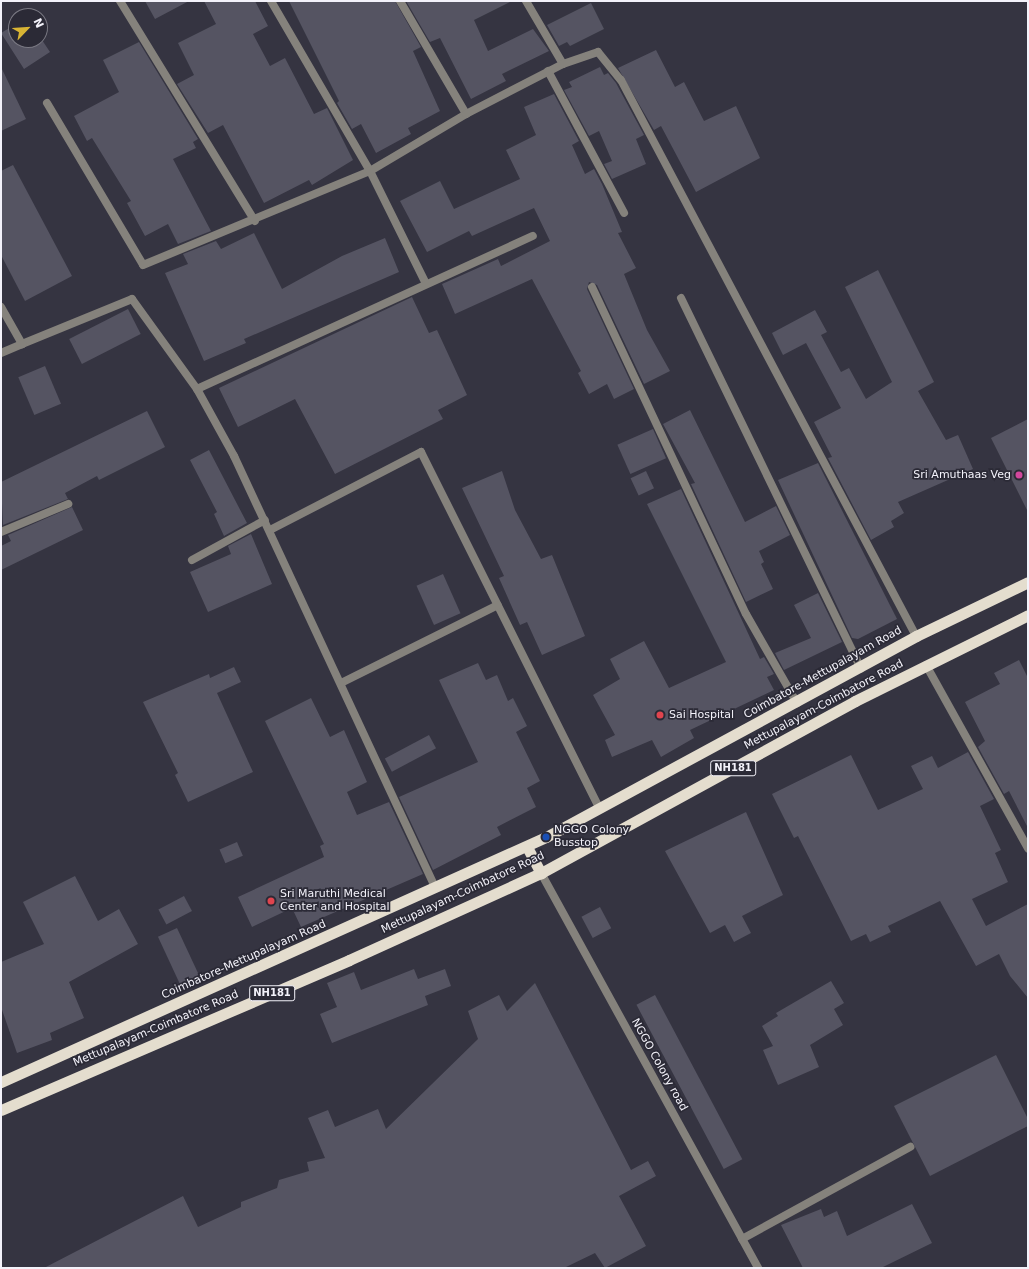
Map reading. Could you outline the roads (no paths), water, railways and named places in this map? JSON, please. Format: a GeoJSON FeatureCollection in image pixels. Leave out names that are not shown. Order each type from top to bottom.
{"type":"FeatureCollection","features":[{"type":"Feature","properties":{"kind":"highway","name":"Coimbatore-Mettupalayam Road"},"geometry":{"type":"LineString","coordinates":[[1,1082],[526,847],[797,703],[916,636],[1028,582]]}},
{"type":"Feature","properties":{"kind":"highway","name":"Mettupalayam-Coimbatore Road"},"geometry":{"type":"LineString","coordinates":[[1,1110],[349,960],[541,872],[926,665],[1028,615]]}},
{"type":"Feature","properties":{"kind":"highway"},"geometry":{"type":"LineString","coordinates":[[526,847],[541,872]]}},
{"type":"Feature","properties":{"kind":"street"},"geometry":{"type":"LineString","coordinates":[[120,1],[255,221]]}},
{"type":"Feature","properties":{"kind":"street"},"geometry":{"type":"LineString","coordinates":[[271,1],[370,171],[426,284]]}},
{"type":"Feature","properties":{"kind":"street"},"geometry":{"type":"LineString","coordinates":[[400,1],[466,114]]}},
{"type":"Feature","properties":{"kind":"street"},"geometry":{"type":"LineString","coordinates":[[526,1],[562,64]]}},
{"type":"Feature","properties":{"kind":"street"},"geometry":{"type":"LineString","coordinates":[[47,103],[144,265],[255,221],[370,171],[466,114],[548,71],[562,64],[598,52],[621,80],[916,636]]}},
{"type":"Feature","properties":{"kind":"street"},"geometry":{"type":"LineString","coordinates":[[548,71],[624,213]]}},
{"type":"Feature","properties":{"kind":"street"},"geometry":{"type":"LineString","coordinates":[[197,389],[533,236]]}},
{"type":"Feature","properties":{"kind":"street"},"geometry":{"type":"LineString","coordinates":[[592,287],[746,614],[797,703]]}},
{"type":"Feature","properties":{"kind":"street"},"geometry":{"type":"LineString","coordinates":[[681,298],[861,668]]}},
{"type":"Feature","properties":{"kind":"street"},"geometry":{"type":"LineString","coordinates":[[1,353],[132,299],[197,389],[265,520],[435,888]]}},
{"type":"Feature","properties":{"kind":"street"},"geometry":{"type":"LineString","coordinates":[[1,307],[22,344]]}},
{"type":"Feature","properties":{"kind":"street"},"geometry":{"type":"LineString","coordinates":[[270,530],[421,452],[600,809]]}},
{"type":"Feature","properties":{"kind":"street"},"geometry":{"type":"LineString","coordinates":[[1,532],[68,504]]}},
{"type":"Feature","properties":{"kind":"street"},"geometry":{"type":"LineString","coordinates":[[192,560],[265,520]]}},
{"type":"Feature","properties":{"kind":"street"},"geometry":{"type":"LineString","coordinates":[[341,683],[498,605]]}},
{"type":"Feature","properties":{"kind":"street"},"geometry":{"type":"LineString","coordinates":[[926,665],[1028,848]]}},
{"type":"Feature","properties":{"kind":"street","name":"NGGO Colony road"},"geometry":{"type":"LineString","coordinates":[[541,872],[758,1268]]}},
{"type":"Feature","properties":{"kind":"street"},"geometry":{"type":"LineString","coordinates":[[742,1239],[910,1147]]}},
{"type":"Feature","properties":{"kind":"place","name":"Sri Amuthaas Veg"},"geometry":{"type":"Point","coordinates":[1019,475]}},
{"type":"Feature","properties":{"kind":"place","name":"Sai Hospital"},"geometry":{"type":"Point","coordinates":[660,715]}},
{"type":"Feature","properties":{"kind":"place","name":"NGGO Colony Busstop"},"geometry":{"type":"Point","coordinates":[546,837]}},
{"type":"Feature","properties":{"kind":"place","name":"Sri Maruthi Medical Center and Hospital"},"geometry":{"type":"Point","coordinates":[271,901]}}]}
